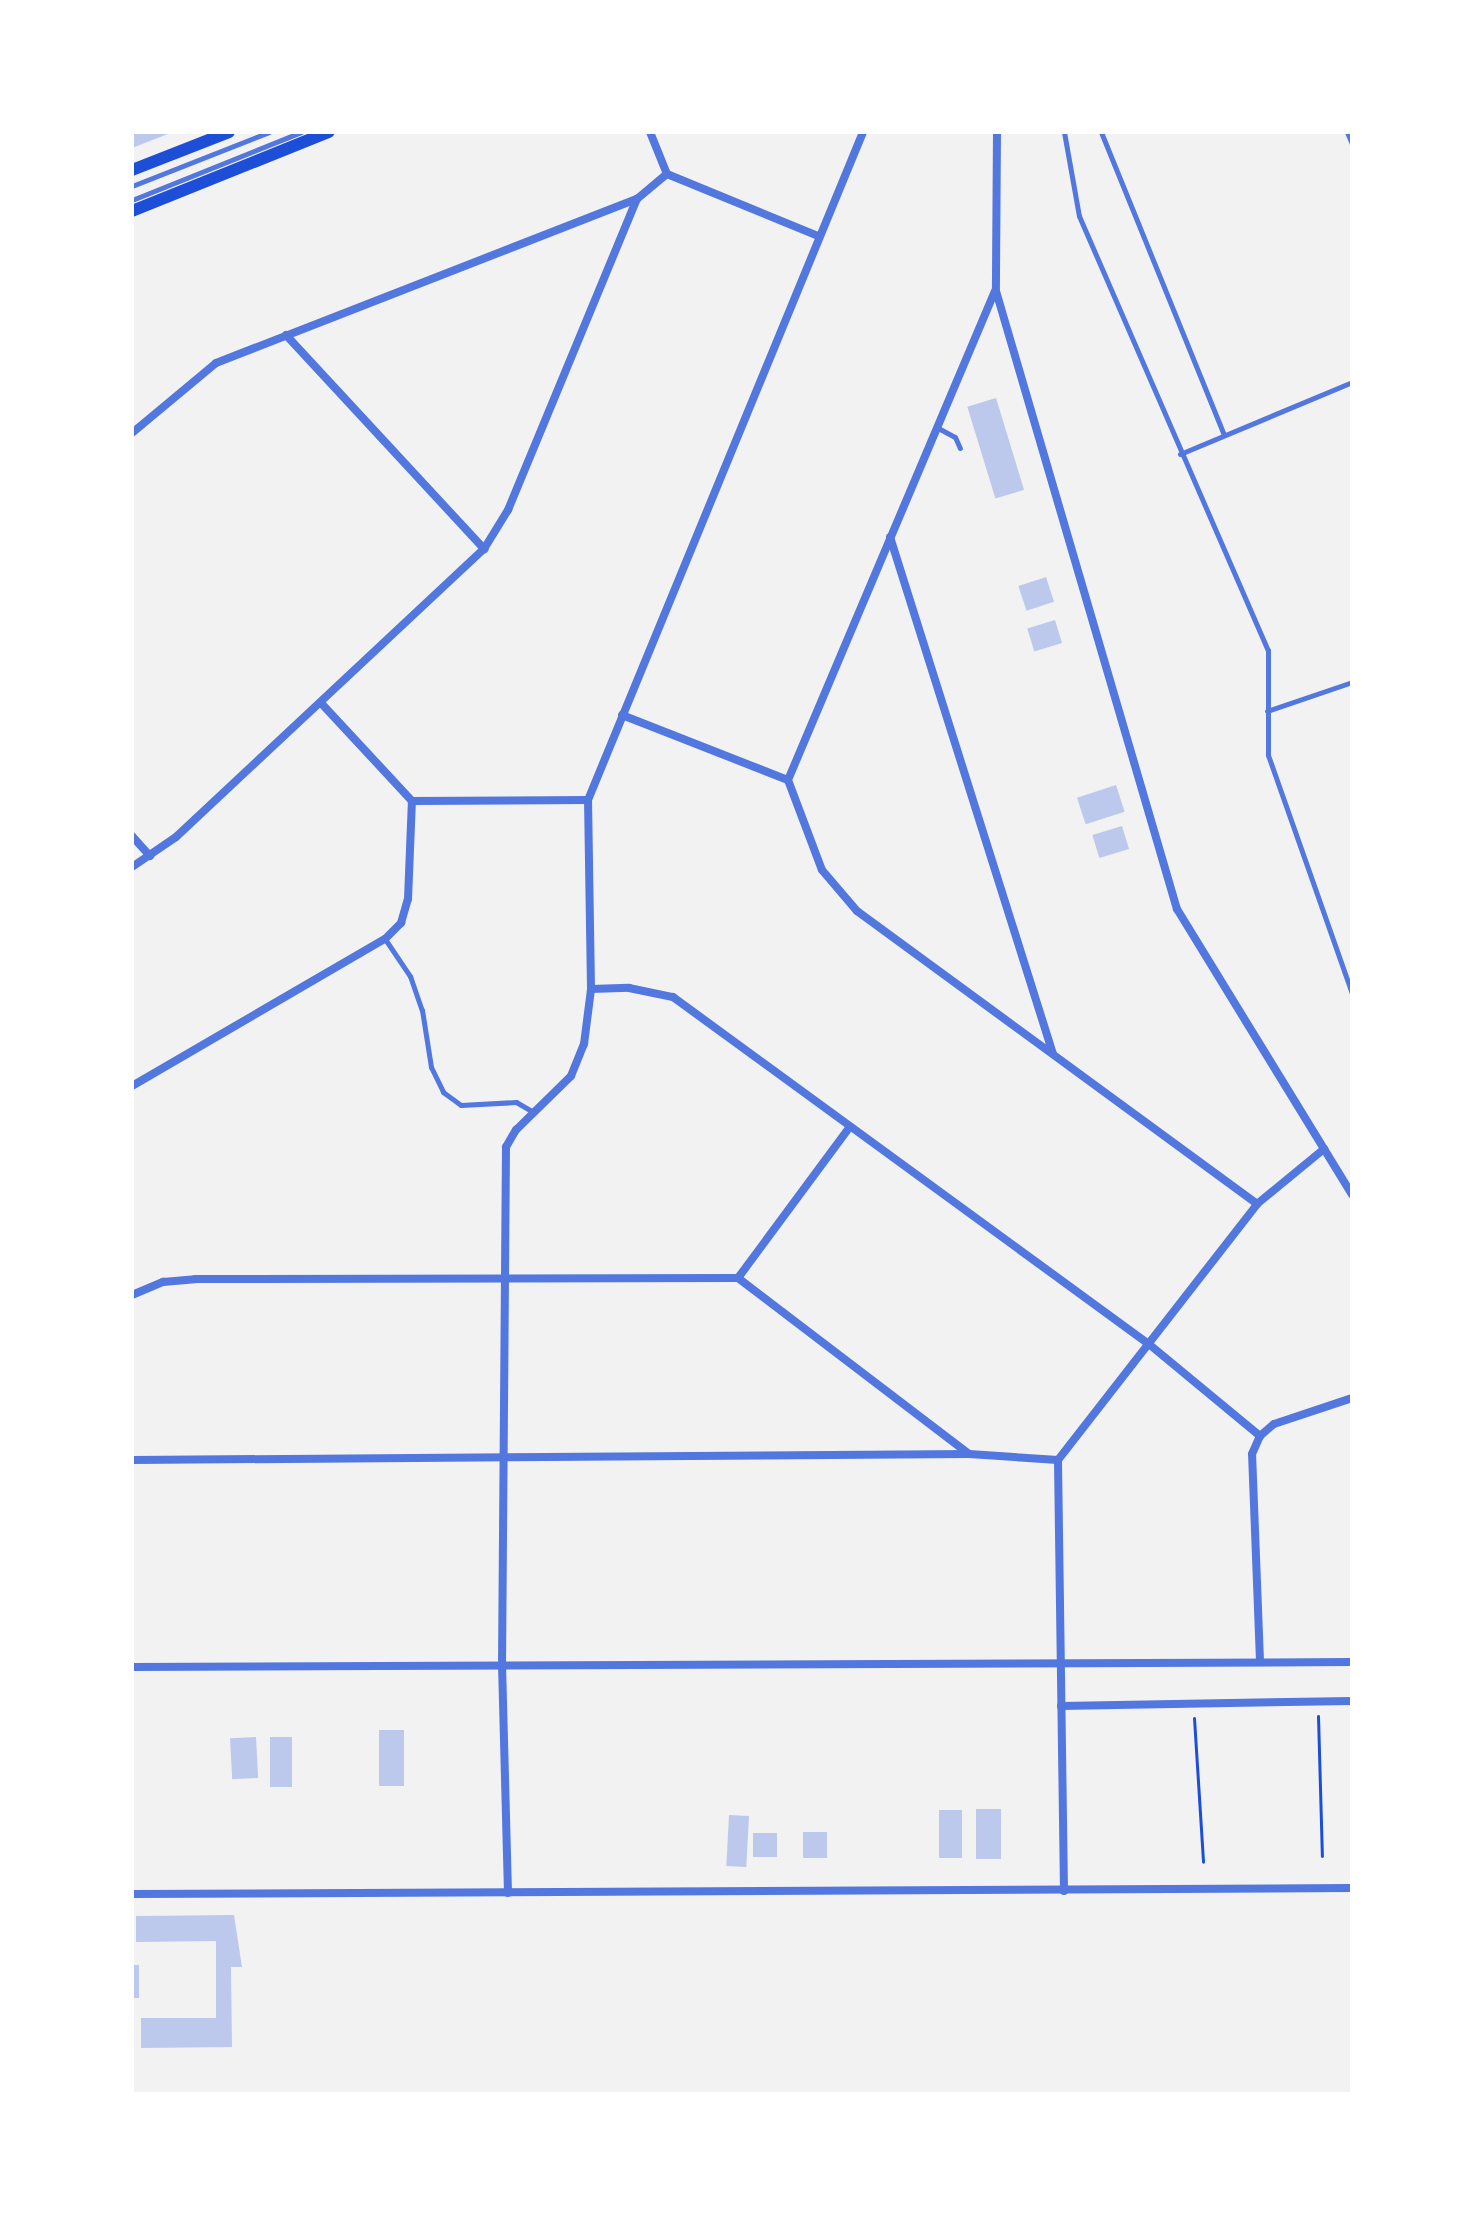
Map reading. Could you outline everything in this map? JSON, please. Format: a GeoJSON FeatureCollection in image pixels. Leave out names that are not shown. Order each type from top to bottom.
{"type":"FeatureCollection","features":[{"type":"Feature","properties":{"kind":"main road"},"geometry":{"type":"LineString","coordinates":[[132,170],[229,132]]}},
{"type":"Feature","properties":{"kind":"main road"},"geometry":{"type":"LineString","coordinates":[[132,211],[329,132]]}},
{"type":"Feature","properties":{"kind":"street"},"geometry":{"type":"LineString","coordinates":[[650,132],[667,174],[818,236]]}},
{"type":"Feature","properties":{"kind":"street"},"geometry":{"type":"LineString","coordinates":[[508,1893],[502,1666],[506,1147],[533,1112],[571,1076],[584,1044],[591,989],[588,800],[863,132]]}},
{"type":"Feature","properties":{"kind":"street"},"geometry":{"type":"LineString","coordinates":[[997,132],[996,291],[1177,909],[1352,1195]]}},
{"type":"Feature","properties":{"kind":"street"},"geometry":{"type":"LineString","coordinates":[[132,433],[216,363],[637,199],[667,174]]}},
{"type":"Feature","properties":{"kind":"street"},"geometry":{"type":"LineString","coordinates":[[132,867],[150,856],[321,703],[484,549],[508,510],[637,199]]}},
{"type":"Feature","properties":{"kind":"street"},"geometry":{"type":"LineString","coordinates":[[996,291],[788,780],[822,870],[836,891],[1257,1204]]}},
{"type":"Feature","properties":{"kind":"street"},"geometry":{"type":"LineString","coordinates":[[286,335],[484,549]]}},
{"type":"Feature","properties":{"kind":"street"},"geometry":{"type":"LineString","coordinates":[[890,537],[1053,1054]]}},
{"type":"Feature","properties":{"kind":"street"},"geometry":{"type":"LineString","coordinates":[[132,1086],[385,939],[407,911],[412,801],[321,703]]}},
{"type":"Feature","properties":{"kind":"street"},"geometry":{"type":"LineString","coordinates":[[622,715],[788,780]]}},
{"type":"Feature","properties":{"kind":"street"},"geometry":{"type":"LineString","coordinates":[[412,801],[588,800]]}},
{"type":"Feature","properties":{"kind":"street"},"geometry":{"type":"LineString","coordinates":[[132,836],[150,856]]}},
{"type":"Feature","properties":{"kind":"street"},"geometry":{"type":"LineString","coordinates":[[591,989],[629,988],[673,997],[1150,1345],[1260,1436]]}},
{"type":"Feature","properties":{"kind":"street"},"geometry":{"type":"LineString","coordinates":[[738,1278],[849,1128]]}},
{"type":"Feature","properties":{"kind":"street"},"geometry":{"type":"LineString","coordinates":[[1064,1891],[1058,1460],[1257,1204],[1324,1149]]}},
{"type":"Feature","properties":{"kind":"street"},"geometry":{"type":"LineString","coordinates":[[132,1295],[163,1282],[195,1279],[738,1278],[969,1454]]}},
{"type":"Feature","properties":{"kind":"street"},"geometry":{"type":"LineString","coordinates":[[1260,1661],[1252,1454],[1260,1436],[1295,1414],[1352,1398]]}},
{"type":"Feature","properties":{"kind":"street"},"geometry":{"type":"LineString","coordinates":[[132,1460],[504,1460],[969,1454],[1058,1460]]}},
{"type":"Feature","properties":{"kind":"street"},"geometry":{"type":"LineString","coordinates":[[132,1667],[1060,1659],[1352,1662]]}},
{"type":"Feature","properties":{"kind":"street"},"geometry":{"type":"LineString","coordinates":[[1061,1706],[1352,1701]]}},
{"type":"Feature","properties":{"kind":"street"},"geometry":{"type":"LineString","coordinates":[[132,1894],[1352,1888]]}},
{"type":"Feature","properties":{"kind":"lane"},"geometry":{"type":"LineString","coordinates":[[132,186],[269,132]]}},
{"type":"Feature","properties":{"kind":"lane"},"geometry":{"type":"LineString","coordinates":[[132,200],[301,132]]}},
{"type":"Feature","properties":{"kind":"lane"},"geometry":{"type":"LineString","coordinates":[[1064,132],[1079,216],[1180,454],[1268,650],[1268,755],[1352,994]]}},
{"type":"Feature","properties":{"kind":"lane"},"geometry":{"type":"LineString","coordinates":[[1101,132],[1224,435]]}},
{"type":"Feature","properties":{"kind":"lane"},"geometry":{"type":"LineString","coordinates":[[1347,132],[1352,144]]}},
{"type":"Feature","properties":{"kind":"lane"},"geometry":{"type":"LineString","coordinates":[[1180,454],[1352,382]]}},
{"type":"Feature","properties":{"kind":"lane"},"geometry":{"type":"LineString","coordinates":[[937,428],[955,437],[960,448]]}},
{"type":"Feature","properties":{"kind":"lane"},"geometry":{"type":"LineString","coordinates":[[1267,711],[1352,682]]}},
{"type":"Feature","properties":{"kind":"lane"},"geometry":{"type":"LineString","coordinates":[[385,939],[410,976],[422,1010],[431,1067],[443,1092],[461,1105],[516,1102],[533,1112]]}},
{"type":"Feature","properties":{"kind":"path"},"geometry":{"type":"LineString","coordinates":[[1317,1702],[1322,1856]]}},
{"type":"Feature","properties":{"kind":"path"},"geometry":{"type":"LineString","coordinates":[[1192,1704],[1203,1862]]}},
{"type":"Feature","properties":{"kind":"building"},"geometry":{"type":"Polygon","coordinates":[[[132,132],[173,132],[132,148],[132,132]]]}},
{"type":"Feature","properties":{"kind":"building"},"geometry":{"type":"Polygon","coordinates":[[[996,398],[1024,490],[995,499],[967,407],[996,398]]]}},
{"type":"Feature","properties":{"kind":"building"},"geometry":{"type":"Polygon","coordinates":[[[1046,577],[1054,602],[1026,611],[1018,586],[1046,577]]]}},
{"type":"Feature","properties":{"kind":"building"},"geometry":{"type":"Polygon","coordinates":[[[1055,620],[1062,643],[1034,651],[1027,628],[1055,620]]]}},
{"type":"Feature","properties":{"kind":"building"},"geometry":{"type":"Polygon","coordinates":[[[1116,785],[1125,812],[1086,824],[1077,798],[1116,785]]]}},
{"type":"Feature","properties":{"kind":"building"},"geometry":{"type":"Polygon","coordinates":[[[1122,826],[1129,849],[1099,858],[1092,835],[1122,826]]]}},
{"type":"Feature","properties":{"kind":"building"},"geometry":{"type":"Polygon","coordinates":[[[379,1730],[404,1730],[404,1786],[379,1786],[379,1730]]]}},
{"type":"Feature","properties":{"kind":"building"},"geometry":{"type":"Polygon","coordinates":[[[256,1737],[258,1778],[232,1779],[230,1738],[256,1737]]]}},
{"type":"Feature","properties":{"kind":"building"},"geometry":{"type":"Polygon","coordinates":[[[270,1737],[292,1737],[292,1787],[270,1787],[270,1737]]]}},
{"type":"Feature","properties":{"kind":"building"},"geometry":{"type":"Polygon","coordinates":[[[976,1809],[1001,1809],[1001,1859],[976,1859],[976,1809]]]}},
{"type":"Feature","properties":{"kind":"building"},"geometry":{"type":"Polygon","coordinates":[[[939,1810],[962,1810],[962,1858],[939,1858],[939,1810]]]}},
{"type":"Feature","properties":{"kind":"building"},"geometry":{"type":"Polygon","coordinates":[[[729,1815],[749,1816],[746,1867],[726,1866],[729,1815]]]}},
{"type":"Feature","properties":{"kind":"building"},"geometry":{"type":"Polygon","coordinates":[[[803,1832],[827,1832],[827,1858],[803,1858],[803,1832]]]}},
{"type":"Feature","properties":{"kind":"building"},"geometry":{"type":"Polygon","coordinates":[[[753,1833],[777,1833],[777,1857],[753,1857],[753,1833]]]}},
{"type":"Feature","properties":{"kind":"building"},"geometry":{"type":"Polygon","coordinates":[[[234,1915],[242,1967],[231,1967],[232,2047],[141,2048],[141,2018],[216,2018],[216,1941],[136,1942],[136,1916],[234,1915]]]}},
{"type":"Feature","properties":{"kind":"building"},"geometry":{"type":"Polygon","coordinates":[[[132,1965],[139,1965],[139,1998],[132,1998],[132,1965]]]}}]}
